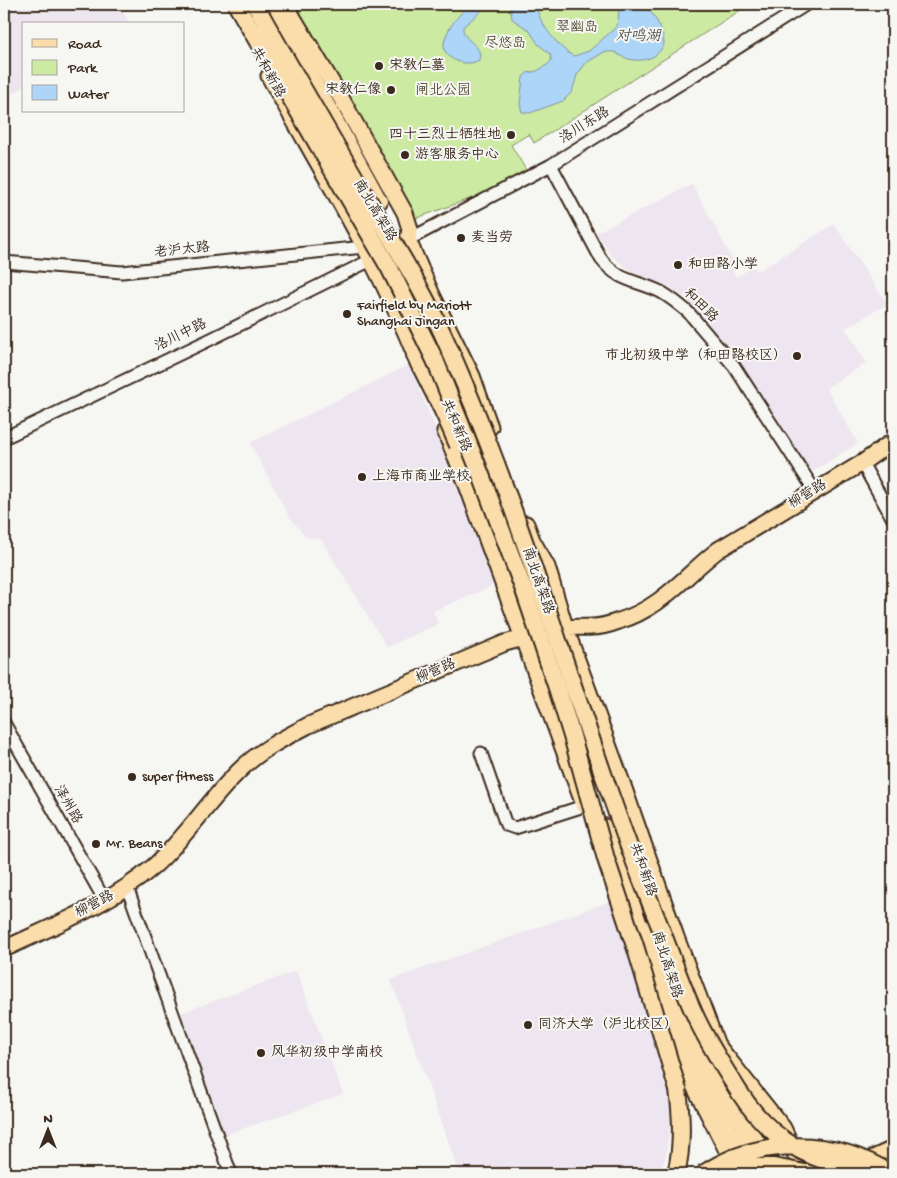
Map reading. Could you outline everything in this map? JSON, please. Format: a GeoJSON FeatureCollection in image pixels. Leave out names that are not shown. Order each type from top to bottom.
{"type":"FeatureCollection","features":[{"type":"Feature","properties":{"kind":"highway","name":"南北高架路"},"geometry":{"type":"LineString","coordinates":[[236,4],[367,228],[424,335],[481,475],[525,593],[572,736],[676,1028],[700,1080],[730,1130],[760,1174]]}},
{"type":"Feature","properties":{"kind":"highway","name":"南北高架路"},"geometry":{"type":"LineString","coordinates":[[255,4],[317,114],[407,266],[448,345],[498,468],[634,863],[671,987],[712,1076],[778,1174]]}},
{"type":"Feature","properties":{"kind":"highway"},"geometry":{"type":"LineString","coordinates":[[272,5],[379,200],[407,266]]}},
{"type":"Feature","properties":{"kind":"highway"},"geometry":{"type":"LineString","coordinates":[[415,355],[444,413],[471,476],[525,624],[540,658],[558,691]]}},
{"type":"Feature","properties":{"kind":"highway"},"geometry":{"type":"LineString","coordinates":[[572,736],[606,859],[636,949],[678,1090],[682,1124],[680,1157],[676,1174]]}},
{"type":"Feature","properties":{"kind":"highway"},"geometry":{"type":"LineString","coordinates":[[634,863],[695,1015],[739,1093],[763,1122],[788,1143],[835,1165],[892,1173]]}},
{"type":"Feature","properties":{"kind":"highway"},"geometry":{"type":"LineString","coordinates":[[703,1174],[716,1165],[752,1151],[786,1146],[819,1147],[841,1151],[873,1163],[892,1173]]}},
{"type":"Feature","properties":{"kind":"highway"},"geometry":{"type":"LineString","coordinates":[[839,1174],[880,1172],[893,1164]]}},
{"type":"Feature","properties":{"kind":"highway"},"geometry":{"type":"LineString","coordinates":[[722,1174],[741,1167],[774,1167],[809,1174]]}},
{"type":"Feature","properties":{"kind":"main road","name":"共和新路"},"geometry":{"type":"LineString","coordinates":[[229,4],[367,253],[388,293],[415,355],[439,388],[462,441],[584,806],[597,841],[612,871]]}},
{"type":"Feature","properties":{"kind":"main road","name":"共和新路"},"geometry":{"type":"LineString","coordinates":[[272,5],[397,237],[408,240]]}},
{"type":"Feature","properties":{"kind":"main road","name":"共和新路"},"geometry":{"type":"LineString","coordinates":[[272,5],[341,98],[405,213],[410,229],[408,240],[432,295],[472,376],[532,540],[692,1017],[709,1054],[722,1074],[764,1130],[809,1174]]}},
{"type":"Feature","properties":{"kind":"main road","name":"柳营路"},"geometry":{"type":"LineString","coordinates":[[4,948],[104,901],[127,887],[180,841],[226,785],[262,751],[309,725],[528,636],[562,628],[594,627],[620,621],[658,603],[682,583],[701,563],[718,550],[893,441]]}},
{"type":"Feature","properties":{"kind":"main road","name":"共和新路"},"geometry":{"type":"LineString","coordinates":[[562,628],[622,780],[676,937],[717,1045],[783,1128],[809,1174]]}},
{"type":"Feature","properties":{"kind":"main road","name":"共和新路"},"geometry":{"type":"LineString","coordinates":[[528,636],[603,839],[645,988],[739,1174]]}},
{"type":"Feature","properties":{"kind":"main road"},"geometry":{"type":"LineString","coordinates":[[672,958],[676,937]]}},
{"type":"Feature","properties":{"kind":"main road"},"geometry":{"type":"LineString","coordinates":[[717,1045],[722,1074]]}},
{"type":"Feature","properties":{"kind":"main road"},"geometry":{"type":"LineString","coordinates":[[839,1174],[893,1149]]}},
{"type":"Feature","properties":{"kind":"main road"},"geometry":{"type":"LineString","coordinates":[[856,1174],[893,1157]]}},
{"type":"Feature","properties":{"kind":"street","name":"洛川东路"},"geometry":{"type":"LineString","coordinates":[[367,253],[408,240],[551,165],[807,4]]}},
{"type":"Feature","properties":{"kind":"street","name":"和田路"},"geometry":{"type":"LineString","coordinates":[[551,165],[601,259],[615,274],[661,292],[689,313],[734,366],[815,491]]}},
{"type":"Feature","properties":{"kind":"street","name":"老沪太路"},"geometry":{"type":"LineString","coordinates":[[4,262],[122,272],[367,253]]}},
{"type":"Feature","properties":{"kind":"street","name":"洛川中路"},"geometry":{"type":"LineString","coordinates":[[4,438],[367,253]]}},
{"type":"Feature","properties":{"kind":"street"},"geometry":{"type":"LineString","coordinates":[[862,462],[892,513]]}},
{"type":"Feature","properties":{"kind":"street","name":"泽州路"},"geometry":{"type":"LineString","coordinates":[[4,723],[104,901]]}},
{"type":"Feature","properties":{"kind":"street"},"geometry":{"type":"LineString","coordinates":[[481,753],[506,825],[515,828],[584,806]]}},
{"type":"Feature","properties":{"kind":"street"},"geometry":{"type":"LineString","coordinates":[[127,887],[231,1174]]}},
{"type":"Feature","properties":{"kind":"shaded area"},"geometry":{"type":"Polygon","coordinates":[[[4,4],[118,4],[129,22],[22,22],[22,88],[4,98],[4,4]]]}},
{"type":"Feature","properties":{"kind":"shaded area","name":"市北初级中学（和田路校区）"},"geometry":{"type":"Polygon","coordinates":[[[692,184],[734,263],[733,271],[736,277],[753,267],[759,271],[834,224],[887,304],[845,328],[866,363],[826,388],[858,443],[809,474],[728,348],[704,322],[686,298],[666,285],[636,275],[612,256],[596,233],[692,184]]]}},
{"type":"Feature","properties":{"kind":"shaded area","name":"上海市商业学校"},"geometry":{"type":"Polygon","coordinates":[[[409,365],[470,512],[495,585],[433,611],[438,624],[387,647],[321,539],[306,537],[289,516],[250,443],[409,365]]]}},
{"type":"Feature","properties":{"kind":"shaded area","name":"同济大学（沪北校区）"},"geometry":{"type":"Polygon","coordinates":[[[611,901],[670,1094],[671,1114],[669,1133],[665,1159],[659,1174],[460,1174],[391,980],[611,901]]]}},
{"type":"Feature","properties":{"kind":"shaded area","name":"风华初级中学南校"},"geometry":{"type":"Polygon","coordinates":[[[296,971],[343,1094],[224,1135],[181,1013],[296,971]]]}},
{"type":"Feature","properties":{"kind":"green space","name":"闸北公园"},"geometry":{"type":"Polygon","coordinates":[[[292,4],[750,4],[534,143],[529,134],[511,145],[526,170],[483,194],[414,219],[292,4]]]}},
{"type":"Feature","properties":{"kind":"water"},"geometry":{"type":"Polygon","coordinates":[[[469,4],[489,4],[463,27],[466,36],[478,50],[479,60],[462,63],[447,54],[444,49],[444,43],[450,27],[469,4]]]}},
{"type":"Feature","properties":{"kind":"water","name":"对鸣湖"},"geometry":{"type":"Polygon","coordinates":[[[510,4],[540,4],[537,6],[538,12],[545,27],[556,42],[574,56],[589,51],[615,28],[619,16],[617,4],[631,4],[647,8],[659,25],[664,44],[655,55],[642,60],[627,59],[615,52],[604,52],[586,63],[577,75],[572,92],[563,101],[530,113],[522,112],[520,104],[523,77],[527,73],[537,71],[547,65],[551,61],[551,57],[538,44],[529,30],[512,19],[510,4]]]}},
{"type":"Feature","properties":{"kind":"place","name":"宋教仁墓"},"geometry":{"type":"Point","coordinates":[379,66]}},
{"type":"Feature","properties":{"kind":"place","name":"宋教仁像"},"geometry":{"type":"Point","coordinates":[391,90]}},
{"type":"Feature","properties":{"kind":"place","name":"四十三烈士牺牲地"},"geometry":{"type":"Point","coordinates":[511,135]}},
{"type":"Feature","properties":{"kind":"place","name":"游客服务中心"},"geometry":{"type":"Point","coordinates":[405,155]}},
{"type":"Feature","properties":{"kind":"place","name":"麦当劳"},"geometry":{"type":"Point","coordinates":[461,238]}},
{"type":"Feature","properties":{"kind":"place","name":"和田路小学"},"geometry":{"type":"Point","coordinates":[678,265]}},
{"type":"Feature","properties":{"kind":"place","name":"Fairfield by Mariott Shanghai Jingan"},"geometry":{"type":"Point","coordinates":[347,314]}},
{"type":"Feature","properties":{"kind":"place","name":"市北初级中学（和田路校区）"},"geometry":{"type":"Point","coordinates":[797,356]}},
{"type":"Feature","properties":{"kind":"place","name":"上海市商业学校"},"geometry":{"type":"Point","coordinates":[362,477]}},
{"type":"Feature","properties":{"kind":"place","name":"super fitness"},"geometry":{"type":"Point","coordinates":[132,777]}},
{"type":"Feature","properties":{"kind":"place","name":"Mr. Beans"},"geometry":{"type":"Point","coordinates":[96,844]}},
{"type":"Feature","properties":{"kind":"place","name":"同济大学（沪北校区）"},"geometry":{"type":"Point","coordinates":[528,1025]}},
{"type":"Feature","properties":{"kind":"place","name":"风华初级中学南校"},"geometry":{"type":"Point","coordinates":[261,1053]}},
{"type":"Feature","properties":{"kind":"park label","name":"翠幽岛"},"geometry":{"type":"Point","coordinates":[577,28]}},
{"type":"Feature","properties":{"kind":"park label","name":"尽悠岛"},"geometry":{"type":"Point","coordinates":[505,44]}}]}
